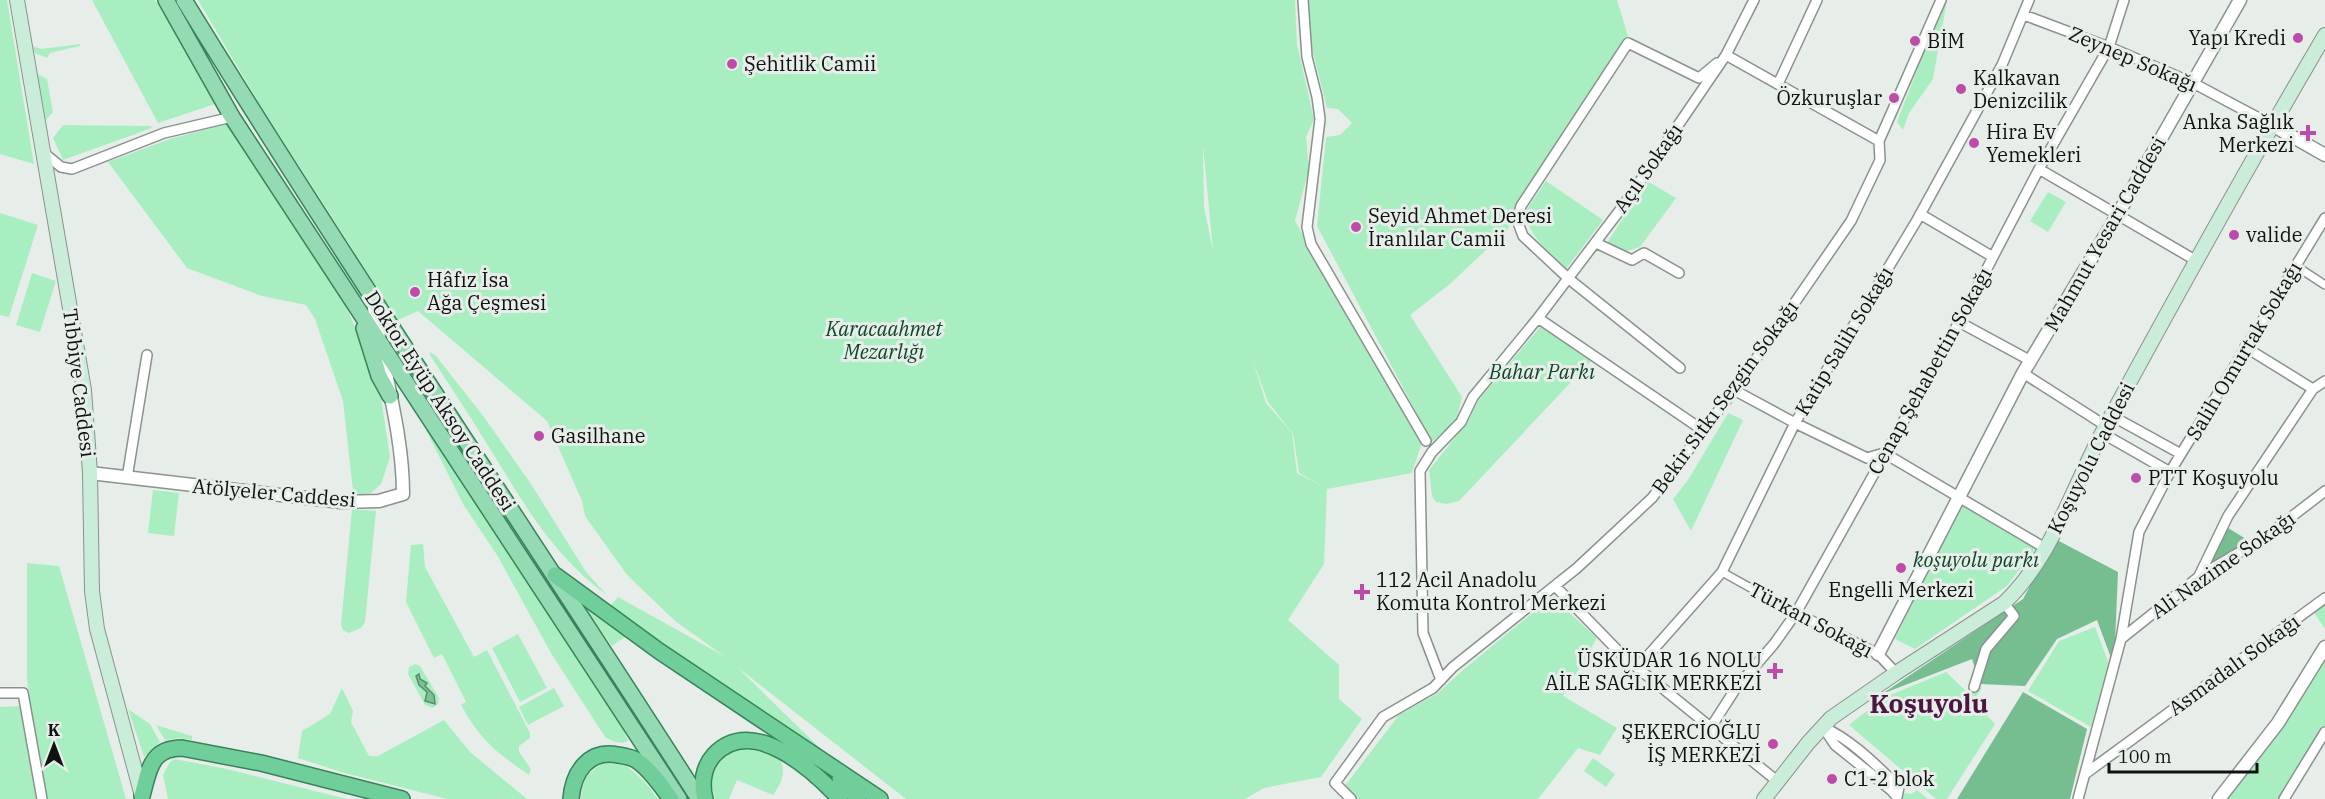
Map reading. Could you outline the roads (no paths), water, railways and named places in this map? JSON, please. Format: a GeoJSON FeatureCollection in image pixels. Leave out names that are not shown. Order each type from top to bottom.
{"type":"FeatureCollection","features":[{"type":"Feature","properties":{"kind":"highway"},"geometry":{"type":"LineString","coordinates":[[555,575],[659,651],[776,731],[825,760],[880,799]]}},
{"type":"Feature","properties":{"kind":"highway"},"geometry":{"type":"LineString","coordinates":[[705,799],[703,780],[711,758],[730,744],[745,741],[765,743],[787,754],[805,766],[840,799]]}},
{"type":"Feature","properties":{"kind":"highway"},"geometry":{"type":"LineString","coordinates":[[142,798],[149,771],[158,754],[171,748],[182,748],[261,763],[402,799]]}},
{"type":"Feature","properties":{"kind":"highway"},"geometry":{"type":"LineString","coordinates":[[571,799],[572,786],[581,767],[597,755],[609,753],[636,760],[671,799]]}},
{"type":"Feature","properties":{"kind":"highway"},"geometry":{"type":"LineString","coordinates":[[825,760],[858,799]]}},
{"type":"Feature","properties":{"kind":"main road","name":"Tıbbiye Caddesi"},"geometry":{"type":"LineString","coordinates":[[17,0],[84,390],[90,473],[92,591],[97,629],[142,798]]}},
{"type":"Feature","properties":{"kind":"main road","name":"Doktor Eyüp Aksoy Caddesi"},"geometry":{"type":"LineString","coordinates":[[166,0],[232,117],[378,340],[390,369],[679,799]]}},
{"type":"Feature","properties":{"kind":"main road","name":"Doktor Eyüp Aksoy Caddesi"},"geometry":{"type":"LineString","coordinates":[[184,0],[373,300],[555,575],[699,799]]}},
{"type":"Feature","properties":{"kind":"main road","name":"Koşuyolu Caddesi"},"geometry":{"type":"LineString","coordinates":[[1764,799],[1831,718],[2004,603],[2019,588],[2045,548],[2106,425],[2195,260],[2325,35]]}},
{"type":"Feature","properties":{"kind":"main road"},"geometry":{"type":"LineString","coordinates":[[357,308],[379,376],[390,396]]}},
{"type":"Feature","properties":{"kind":"street"},"geometry":{"type":"LineString","coordinates":[[1303,0],[1305,40],[1320,119],[1307,227],[1311,244],[1426,441]]}},
{"type":"Feature","properties":{"kind":"street"},"geometry":{"type":"LineString","coordinates":[[1680,368],[1569,279],[1523,236],[1517,220],[1521,206],[1628,43],[1699,78],[1726,55],[1754,0]]}},
{"type":"Feature","properties":{"kind":"street"},"geometry":{"type":"LineString","coordinates":[[1778,84],[1817,0]]}},
{"type":"Feature","properties":{"kind":"street","name":"Bekir Sıtkı Sezgin Sokağı"},"geometry":{"type":"LineString","coordinates":[[1351,799],[1335,783],[1383,717],[1433,688],[1453,667],[1556,586],[1652,498],[1704,431],[1851,221],[1880,160],[1879,141],[1941,0]]}},
{"type":"Feature","properties":{"kind":"street","name":"Katip Salih Sokağı"},"geometry":{"type":"LineString","coordinates":[[1637,668],[1722,572],[1795,423],[1920,214],[2002,66],[2029,0]]}},
{"type":"Feature","properties":{"kind":"street","name":"Cenap Şehabettin Sokağı"},"geometry":{"type":"LineString","coordinates":[[1711,727],[1736,688],[1774,644],[1796,613],[1959,322],[2039,169],[2109,47],[2124,0]]}},
{"type":"Feature","properties":{"kind":"street","name":"Mahmut Yesari Caddesi"},"geometry":{"type":"LineString","coordinates":[[1878,654],[2023,374],[2118,214],[2240,0]]}},
{"type":"Feature","properties":{"kind":"street","name":"Zeynep Sokağı"},"geometry":{"type":"LineString","coordinates":[[2024,15],[2109,47],[2193,83],[2272,125]]}},
{"type":"Feature","properties":{"kind":"street"},"geometry":{"type":"LineString","coordinates":[[1726,55],[1879,141]]}},
{"type":"Feature","properties":{"kind":"street","name":"Açıl Sokağı"},"geometry":{"type":"LineString","coordinates":[[1441,680],[1423,633],[1420,471],[1432,452],[1461,422],[1473,397],[1596,243],[1726,55]]}},
{"type":"Feature","properties":{"kind":"street"},"geometry":{"type":"LineString","coordinates":[[42,152],[61,167],[72,169],[164,133],[232,117]]}},
{"type":"Feature","properties":{"kind":"street"},"geometry":{"type":"LineString","coordinates":[[2272,125],[2325,154]]}},
{"type":"Feature","properties":{"kind":"street"},"geometry":{"type":"LineString","coordinates":[[2039,169],[2195,260]]}},
{"type":"Feature","properties":{"kind":"street"},"geometry":{"type":"LineString","coordinates":[[1920,214],[1992,258]]}},
{"type":"Feature","properties":{"kind":"street","name":"Salih Omurtak Sokağı"},"geometry":{"type":"LineString","coordinates":[[2078,799],[2121,639],[2139,532],[2170,472],[2325,218]]}},
{"type":"Feature","properties":{"kind":"street"},"geometry":{"type":"LineString","coordinates":[[1596,243],[1632,260],[1644,253],[1679,273]]}},
{"type":"Feature","properties":{"kind":"street"},"geometry":{"type":"LineString","coordinates":[[2296,266],[2325,285]]}},
{"type":"Feature","properties":{"kind":"street"},"geometry":{"type":"LineString","coordinates":[[373,300],[378,340]]}},
{"type":"Feature","properties":{"kind":"street"},"geometry":{"type":"LineString","coordinates":[[1538,318],[1704,431]]}},
{"type":"Feature","properties":{"kind":"street"},"geometry":{"type":"LineString","coordinates":[[1959,322],[2031,361]]}},
{"type":"Feature","properties":{"kind":"street"},"geometry":{"type":"LineString","coordinates":[[2246,347],[2313,388]]}},
{"type":"Feature","properties":{"kind":"street"},"geometry":{"type":"LineString","coordinates":[[390,369],[407,351]]}},
{"type":"Feature","properties":{"kind":"street"},"geometry":{"type":"LineString","coordinates":[[127,478],[147,355]]}},
{"type":"Feature","properties":{"kind":"street","name":"Atölyeler Caddesi"},"geometry":{"type":"LineString","coordinates":[[90,473],[341,502],[392,499],[403,494],[403,472],[390,396],[390,369]]}},
{"type":"Feature","properties":{"kind":"street"},"geometry":{"type":"LineString","coordinates":[[2023,374],[2106,425],[2170,472]]}},
{"type":"Feature","properties":{"kind":"street"},"geometry":{"type":"LineString","coordinates":[[2198,578],[2228,516],[2313,388],[2325,381]]}},
{"type":"Feature","properties":{"kind":"street"},"geometry":{"type":"LineString","coordinates":[[1734,390],[1867,458],[1884,453],[2045,548]]}},
{"type":"Feature","properties":{"kind":"street","name":"Salih Omurtak Sokağı"},"geometry":{"type":"LineString","coordinates":[[2106,425],[2181,454]]}},
{"type":"Feature","properties":{"kind":"street","name":"Ali Nazime Sokağı"},"geometry":{"type":"LineString","coordinates":[[2121,639],[2198,578],[2264,538],[2325,491]]}},
{"type":"Feature","properties":{"kind":"street","name":"Türkan Sokağı"},"geometry":{"type":"LineString","coordinates":[[1722,572],[1796,613],[1878,654],[1896,673]]}},
{"type":"Feature","properties":{"kind":"street"},"geometry":{"type":"LineString","coordinates":[[1556,586],[1637,668],[1778,781]]}},
{"type":"Feature","properties":{"kind":"street","name":"Asmadalı Sokağı"},"geometry":{"type":"LineString","coordinates":[[2085,774],[2325,598]]}},
{"type":"Feature","properties":{"kind":"street"},"geometry":{"type":"LineString","coordinates":[[1974,687],[1986,649],[2014,616],[2004,603]]}},
{"type":"Feature","properties":{"kind":"street"},"geometry":{"type":"LineString","coordinates":[[2218,799],[2278,723],[2325,646]]}},
{"type":"Feature","properties":{"kind":"street"},"geometry":{"type":"LineString","coordinates":[[0,693],[23,693],[42,799]]}},
{"type":"Feature","properties":{"kind":"street"},"geometry":{"type":"LineString","coordinates":[[1823,727],[1835,744],[1891,790],[1896,798]]}},
{"type":"Feature","properties":{"kind":"street"},"geometry":{"type":"LineString","coordinates":[[2284,799],[2325,732]]}},
{"type":"Feature","properties":{"kind":"place","name":"Yapı Kredi"},"geometry":{"type":"Point","coordinates":[2298,38]}},
{"type":"Feature","properties":{"kind":"place","name":"BİM"},"geometry":{"type":"Point","coordinates":[1915,41]}},
{"type":"Feature","properties":{"kind":"place","name":"Şehitlik Camii"},"geometry":{"type":"Point","coordinates":[732,64]}},
{"type":"Feature","properties":{"kind":"place","name":"Kalkavan Denizcilik"},"geometry":{"type":"Point","coordinates":[1961,89]}},
{"type":"Feature","properties":{"kind":"place","name":"Özkuruşlar"},"geometry":{"type":"Point","coordinates":[1894,98]}},
{"type":"Feature","properties":{"kind":"place","name":"Anka Sağlık Merkezi"},"geometry":{"type":"Point","coordinates":[2308,133]}},
{"type":"Feature","properties":{"kind":"place","name":"Hira Ev Yemekleri"},"geometry":{"type":"Point","coordinates":[1974,143]}},
{"type":"Feature","properties":{"kind":"place","name":"Seyid Ahmet Deresi İranlılar Camii"},"geometry":{"type":"Point","coordinates":[1356,227]}},
{"type":"Feature","properties":{"kind":"place","name":"valide"},"geometry":{"type":"Point","coordinates":[2234,235]}},
{"type":"Feature","properties":{"kind":"place","name":"Hâfız İsa Ağa Çeşmesi"},"geometry":{"type":"Point","coordinates":[415,292]}},
{"type":"Feature","properties":{"kind":"place","name":"Gasilhane"},"geometry":{"type":"Point","coordinates":[539,436]}},
{"type":"Feature","properties":{"kind":"place","name":"PTT Koşuyolu"},"geometry":{"type":"Point","coordinates":[2136,478]}},
{"type":"Feature","properties":{"kind":"place","name":"Engelli Merkezi"},"geometry":{"type":"Point","coordinates":[1901,568]}},
{"type":"Feature","properties":{"kind":"place","name":"112 Acil Anadolu Komuta Kontrol Merkezi"},"geometry":{"type":"Point","coordinates":[1362,592]}},
{"type":"Feature","properties":{"kind":"place","name":"ÜSKÜDAR 16 NOLU AİLE SAĞLIK MERKEZİ"},"geometry":{"type":"Point","coordinates":[1775,671]}},
{"type":"Feature","properties":{"kind":"place","name":"ŞEKERCİOĞLU İŞ MERKEZİ"},"geometry":{"type":"Point","coordinates":[1773,744]}},
{"type":"Feature","properties":{"kind":"place","name":"C1-2 blok"},"geometry":{"type":"Point","coordinates":[1832,779]}},
{"type":"Feature","properties":{"kind":"district","name":"Koşuyolu"},"geometry":{"type":"Point","coordinates":[1929,704]}},
{"type":"Feature","properties":{"kind":"park label","name":"Karacaahmet Mezarlığı"},"geometry":{"type":"Point","coordinates":[884,340]}},
{"type":"Feature","properties":{"kind":"park label","name":"Bahar Parkı"},"geometry":{"type":"Point","coordinates":[1542,372]}},
{"type":"Feature","properties":{"kind":"park label","name":"koşuyolu parkı"},"geometry":{"type":"Point","coordinates":[1976,560]}}]}
